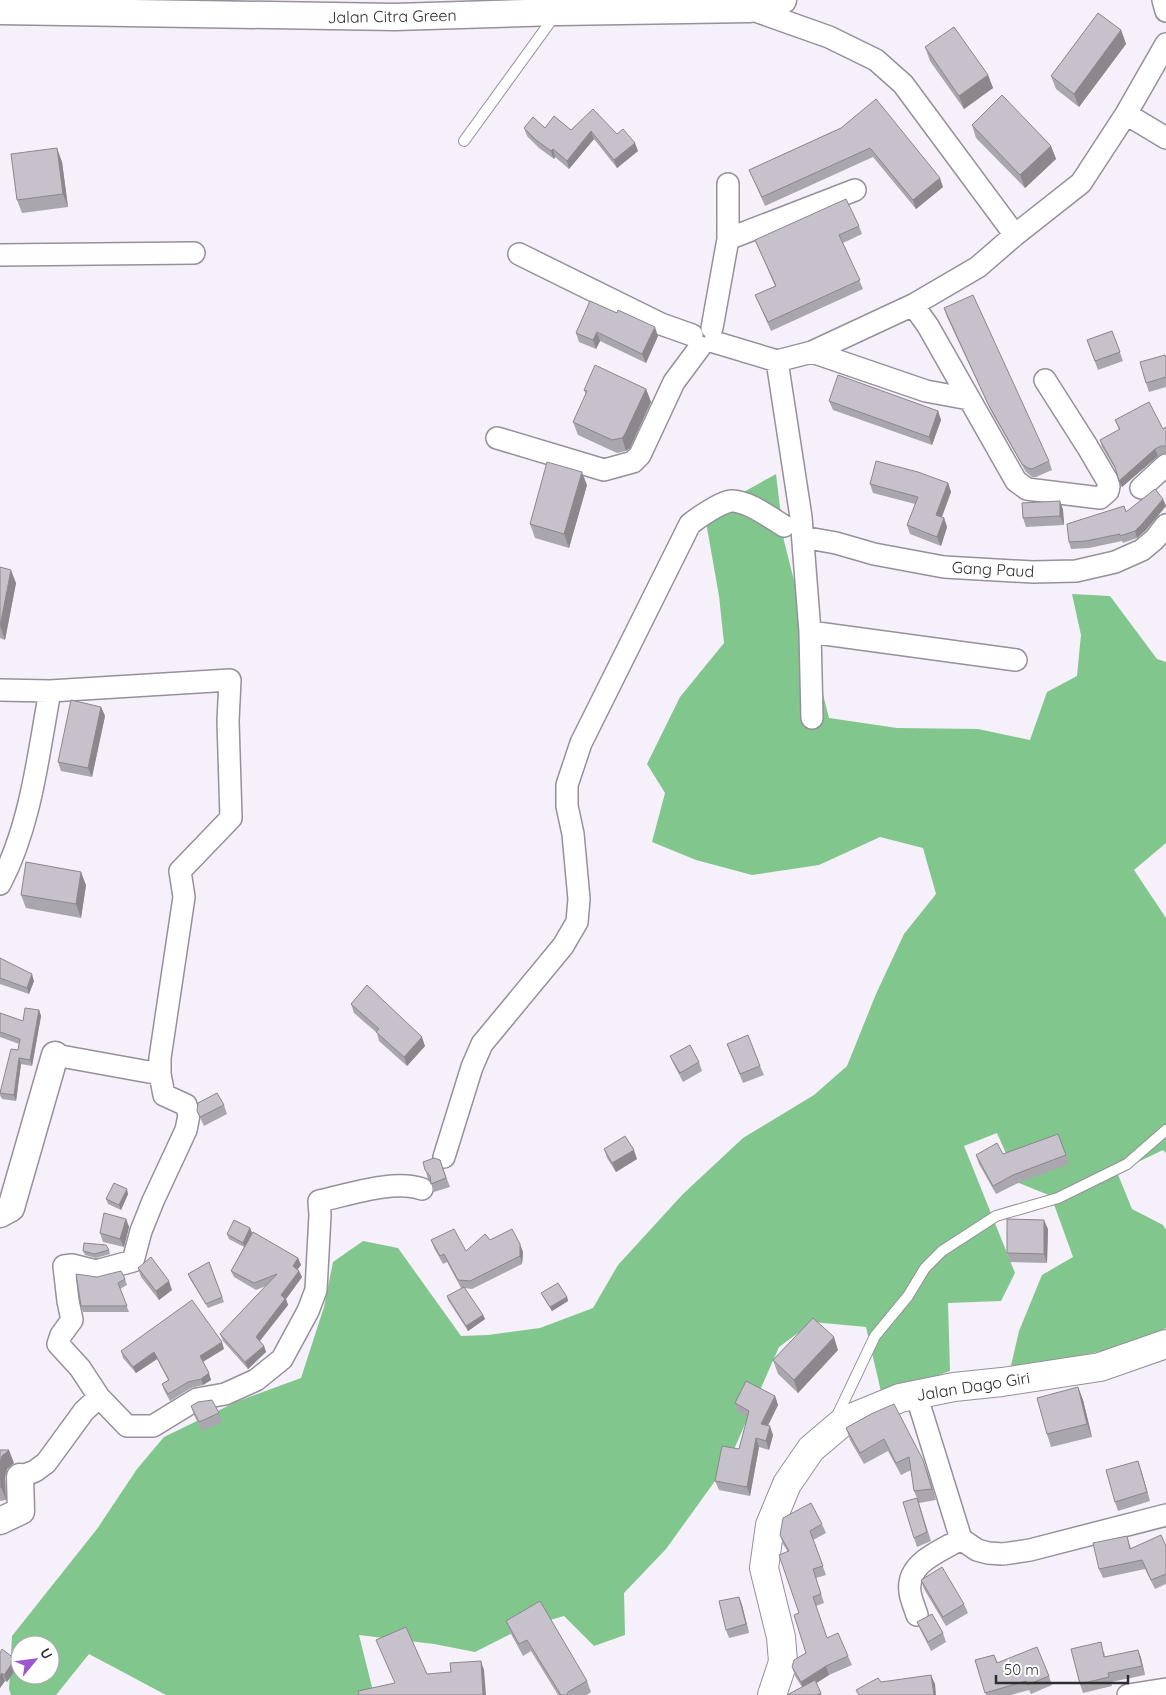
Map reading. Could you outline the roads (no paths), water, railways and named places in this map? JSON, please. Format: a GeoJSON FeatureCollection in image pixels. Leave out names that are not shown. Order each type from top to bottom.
{"type":"FeatureCollection","features":[{"type":"Feature","properties":{"kind":"main road","name":"Jalan Dago Giri"},"geometry":{"type":"LineString","coordinates":[[772,1695],[782,1662],[782,1637],[764,1568],[770,1525],[787,1484],[811,1449],[844,1422],[900,1398],[954,1387],[1002,1382],[1100,1367],[1166,1344]]}},
{"type":"Feature","properties":{"kind":"street","name":"Jalan Citra Green"},"geometry":{"type":"LineString","coordinates":[[0,11],[395,17],[750,9],[783,0]]}},
{"type":"Feature","properties":{"kind":"street"},"geometry":{"type":"LineString","coordinates":[[1163,0],[1166,11]]}},
{"type":"Feature","properties":{"kind":"street"},"geometry":{"type":"LineString","coordinates":[[750,9],[829,37],[876,60],[903,84],[1015,235]]}},
{"type":"Feature","properties":{"kind":"street"},"geometry":{"type":"LineString","coordinates":[[519,254],[662,324],[777,361],[812,352],[913,305],[978,267],[1081,183],[1126,114],[1166,44]]}},
{"type":"Feature","properties":{"kind":"street"},"geometry":{"type":"LineString","coordinates":[[1126,114],[1166,138]]}},
{"type":"Feature","properties":{"kind":"street"},"geometry":{"type":"LineString","coordinates":[[497,438],[604,470],[633,462],[640,455],[674,382],[704,338],[728,239],[728,184]]}},
{"type":"Feature","properties":{"kind":"street"},"geometry":{"type":"LineString","coordinates":[[728,239],[855,190]]}},
{"type":"Feature","properties":{"kind":"street"},"geometry":{"type":"LineString","coordinates":[[0,255],[194,253]]}},
{"type":"Feature","properties":{"kind":"street"},"geometry":{"type":"LineString","coordinates":[[913,305],[928,326],[1016,481],[1027,489],[1100,498],[1108,491],[1107,480],[1045,380]]}},
{"type":"Feature","properties":{"kind":"street"},"geometry":{"type":"LineString","coordinates":[[812,352],[926,391],[969,399]]}},
{"type":"Feature","properties":{"kind":"street"},"geometry":{"type":"LineString","coordinates":[[777,361],[799,528],[810,632],[812,718]]}},
{"type":"Feature","properties":{"kind":"street"},"geometry":{"type":"LineString","coordinates":[[1141,488],[1166,465]]}},
{"type":"Feature","properties":{"kind":"street","name":"Gang Paud"},"geometry":{"type":"LineString","coordinates":[[444,1157],[472,1067],[482,1044],[563,946],[577,922],[579,899],[573,834],[567,806],[567,785],[581,743],[690,524],[702,515],[730,501],[744,503],[836,543],[874,554],[944,567],[1033,572],[1076,571],[1115,562],[1142,550],[1155,539],[1166,525]]}},
{"type":"Feature","properties":{"kind":"street"},"geometry":{"type":"LineString","coordinates":[[810,632],[1016,660]]}},
{"type":"Feature","properties":{"kind":"street"},"geometry":{"type":"LineString","coordinates":[[0,690],[50,691],[230,680],[228,721],[231,818],[180,871],[184,896],[160,1058],[160,1074],[164,1095],[186,1105],[189,1115],[186,1130],[153,1201],[133,1261],[96,1271],[72,1265],[64,1266],[72,1320],[61,1335],[58,1344],[80,1368],[97,1391],[99,1397],[128,1426],[153,1426],[197,1399],[225,1394],[256,1380],[282,1359],[304,1319],[316,1290],[320,1216],[319,1201],[370,1189],[412,1185],[422,1188]]}},
{"type":"Feature","properties":{"kind":"street"},"geometry":{"type":"LineString","coordinates":[[0,884],[8,869],[27,814],[50,691]]}},
{"type":"Feature","properties":{"kind":"street"},"geometry":{"type":"LineString","coordinates":[[0,1214],[11,1208],[55,1055],[160,1074]]}},
{"type":"Feature","properties":{"kind":"street"},"geometry":{"type":"LineString","coordinates":[[916,1394],[961,1539],[977,1550],[988,1554],[1030,1550],[1166,1515]]}},
{"type":"Feature","properties":{"kind":"street"},"geometry":{"type":"LineString","coordinates":[[0,1521],[21,1511],[20,1477],[46,1463],[84,1411],[99,1397]]}},
{"type":"Feature","properties":{"kind":"street"},"geometry":{"type":"LineString","coordinates":[[917,1615],[910,1593],[910,1580],[914,1570],[934,1554],[961,1539]]}},
{"type":"Feature","properties":{"kind":"street"},"geometry":{"type":"LineString","coordinates":[[1128,1695],[1166,1689]]}},
{"type":"Feature","properties":{"kind":"lane"},"geometry":{"type":"LineString","coordinates":[[464,141],[558,12]]}},
{"type":"Feature","properties":{"kind":"lane"},"geometry":{"type":"LineString","coordinates":[[828,1435],[876,1336],[908,1296],[924,1268],[942,1251],[996,1216],[1058,1198],[1127,1164],[1166,1130]]}}]}
